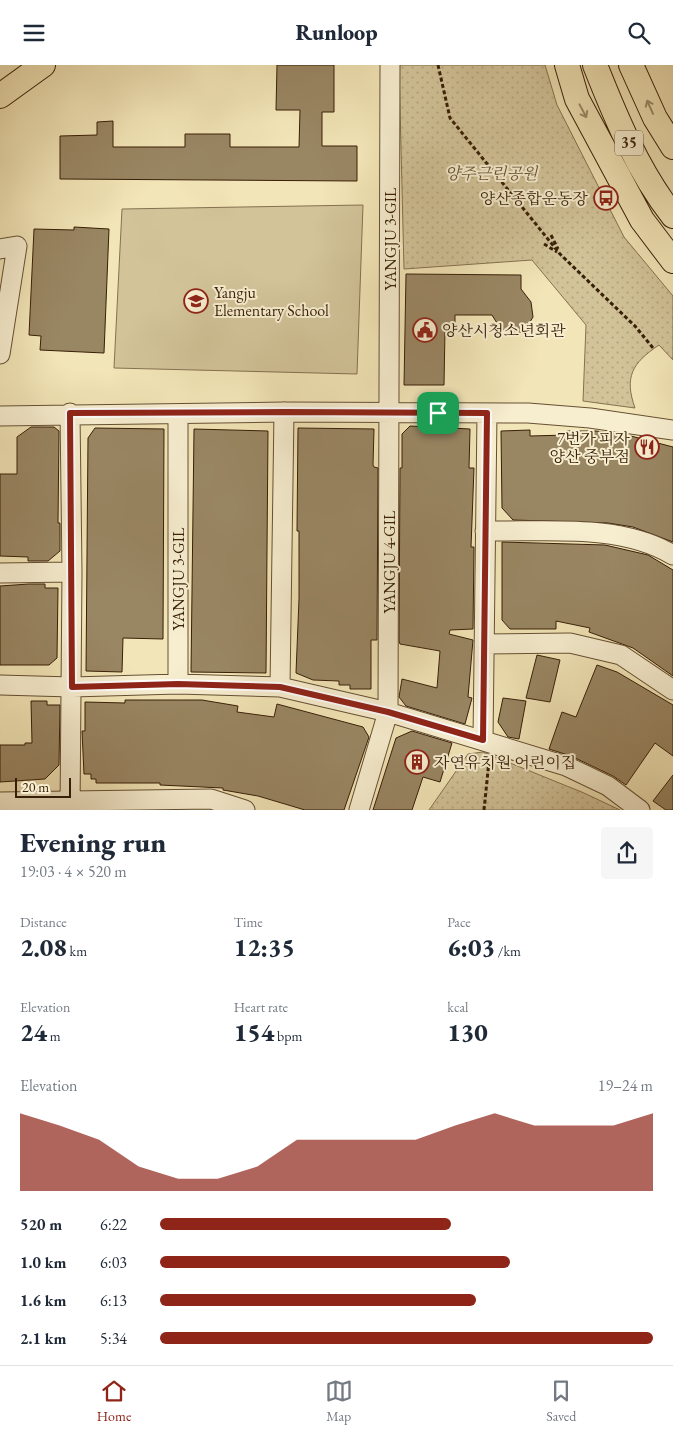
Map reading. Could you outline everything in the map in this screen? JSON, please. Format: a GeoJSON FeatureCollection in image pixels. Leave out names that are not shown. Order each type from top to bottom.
{"type":"FeatureCollection","features":[{"type":"Feature","properties":{"kind":"main road"},"geometry":{"type":"LineString","coordinates":[[0,96],[43,65]]}},
{"type":"Feature","properties":{"kind":"main road"},"geometry":{"type":"LineString","coordinates":[[567,65],[577,99],[642,220],[673,261]]}},
{"type":"Feature","properties":{"kind":"main road","name":"35"},"geometry":{"type":"LineString","coordinates":[[595,65],[612,109],[645,176],[673,216]]}},
{"type":"Feature","properties":{"kind":"main road"},"geometry":{"type":"LineString","coordinates":[[631,65],[655,118],[673,147]]}},
{"type":"Feature","properties":{"kind":"street","name":"YANGJU 3-GIL"},"geometry":{"type":"LineString","coordinates":[[390,65],[390,412]]}},
{"type":"Feature","properties":{"kind":"street"},"geometry":{"type":"LineString","coordinates":[[0,354],[9,247]]}},
{"type":"Feature","properties":{"kind":"street"},"geometry":{"type":"LineString","coordinates":[[280,687],[284,412]]}},
{"type":"Feature","properties":{"kind":"street","name":"YANGJU 4-GIL"},"geometry":{"type":"LineString","coordinates":[[359,810],[388,712],[390,412]]}},
{"type":"Feature","properties":{"kind":"street"},"geometry":{"type":"LineString","coordinates":[[69,806],[72,687],[70,413]]}},
{"type":"Feature","properties":{"kind":"street"},"geometry":{"type":"LineString","coordinates":[[0,416],[70,413],[528,413],[590,418],[673,430]]}},
{"type":"Feature","properties":{"kind":"street"},"geometry":{"type":"LineString","coordinates":[[487,413],[484,644],[487,742]]}},
{"type":"Feature","properties":{"kind":"street","name":"YANGJU 3-GIL"},"geometry":{"type":"LineString","coordinates":[[178,414],[178,684]]}},
{"type":"Feature","properties":{"kind":"street"},"geometry":{"type":"LineString","coordinates":[[485,531],[610,533],[658,546],[673,555]]}},
{"type":"Feature","properties":{"kind":"street"},"geometry":{"type":"LineString","coordinates":[[0,573],[72,573]]}},
{"type":"Feature","properties":{"kind":"street"},"geometry":{"type":"LineString","coordinates":[[484,644],[570,643],[621,655],[673,690]]}},
{"type":"Feature","properties":{"kind":"street"},"geometry":{"type":"LineString","coordinates":[[0,685],[72,687],[178,684],[280,687],[388,712],[566,766],[608,786],[640,810]]}},
{"type":"Feature","properties":{"kind":"street"},"geometry":{"type":"LineString","coordinates":[[0,802],[69,806],[211,799],[245,810]]}},
{"type":"Feature","properties":{"kind":"path"},"geometry":{"type":"LineString","coordinates":[[439,66],[450,118],[560,254],[636,326],[653,348]]}},
{"type":"Feature","properties":{"kind":"path"},"geometry":{"type":"LineString","coordinates":[[551,235],[560,254]]}},
{"type":"Feature","properties":{"kind":"path"},"geometry":{"type":"LineString","coordinates":[[544,244],[560,254]]}},
{"type":"Feature","properties":{"kind":"path"},"geometry":{"type":"LineString","coordinates":[[484,810],[487,742]]}},
{"type":"Feature","properties":{"kind":"green space","name":"양주근린공원"},"geometry":{"type":"Polygon","coordinates":[[[399,65],[545,65],[557,105],[624,237],[673,296],[673,360],[659,345],[642,358],[631,379],[630,388],[635,408],[583,401],[586,325],[532,260],[404,269],[399,65]]]}},
{"type":"Feature","properties":{"kind":"green space"},"geometry":{"type":"Polygon","coordinates":[[[363,205],[357,374],[114,368],[122,209],[363,205]]]}},
{"type":"Feature","properties":{"kind":"green space"},"geometry":{"type":"Polygon","coordinates":[[[483,752],[584,793],[620,810],[429,810],[468,754],[483,752]]]}},
{"type":"Feature","properties":{"kind":"building"},"geometry":{"type":"Polygon","coordinates":[[[277,65],[334,65],[334,112],[322,112],[322,146],[357,146],[357,181],[60,179],[60,136],[97,135],[97,122],[113,121],[113,147],[185,147],[185,134],[230,134],[230,147],[299,147],[300,110],[276,110],[277,65]]]}},
{"type":"Feature","properties":{"kind":"building"},"geometry":{"type":"Polygon","coordinates":[[[74,227],[109,229],[104,353],[40,350],[41,336],[29,335],[34,229],[74,230],[74,227]]]}},
{"type":"Feature","properties":{"kind":"building","name":"양산시청소년회관"},"geometry":{"type":"Polygon","coordinates":[[[406,274],[521,275],[521,289],[531,302],[533,317],[525,330],[516,335],[500,328],[492,315],[455,315],[455,329],[445,329],[444,385],[404,385],[406,274]]]}},
{"type":"Feature","properties":{"kind":"building"},"geometry":{"type":"Polygon","coordinates":[[[410,426],[470,429],[469,468],[474,468],[471,547],[474,547],[473,629],[450,630],[449,634],[473,640],[468,697],[472,698],[465,724],[406,706],[399,697],[402,679],[437,688],[440,651],[400,644],[399,641],[400,468],[402,468],[402,434],[410,426]]]}},
{"type":"Feature","properties":{"kind":"building"},"geometry":{"type":"Polygon","coordinates":[[[31,427],[54,427],[59,431],[58,523],[60,523],[60,551],[48,561],[28,561],[28,557],[0,556],[0,474],[17,474],[17,437],[31,427]]]}},
{"type":"Feature","properties":{"kind":"building"},"geometry":{"type":"Polygon","coordinates":[[[95,428],[164,429],[163,639],[123,638],[122,672],[86,671],[88,438],[95,428]]]}},
{"type":"Feature","properties":{"kind":"building"},"geometry":{"type":"Polygon","coordinates":[[[298,428],[374,429],[373,465],[378,468],[377,640],[371,640],[371,689],[350,689],[350,685],[339,685],[339,681],[313,680],[296,673],[299,599],[299,531],[297,531],[298,428]]]}},
{"type":"Feature","properties":{"kind":"building"},"geometry":{"type":"Polygon","coordinates":[[[194,429],[268,431],[266,673],[191,672],[194,429]]]}},
{"type":"Feature","properties":{"kind":"building"},"geometry":{"type":"Polygon","coordinates":[[[530,430],[530,436],[567,435],[567,431],[596,431],[627,435],[673,447],[673,542],[633,527],[608,523],[513,520],[502,508],[501,431],[530,430]]]}},
{"type":"Feature","properties":{"kind":"building"},"geometry":{"type":"Polygon","coordinates":[[[502,542],[605,545],[648,555],[673,570],[673,676],[633,648],[589,632],[590,628],[556,621],[556,629],[510,629],[502,620],[502,542]]]}},
{"type":"Feature","properties":{"kind":"building"},"geometry":{"type":"Polygon","coordinates":[[[45,584],[45,588],[58,588],[57,658],[49,665],[0,665],[0,586],[45,584]]]}},
{"type":"Feature","properties":{"kind":"building"},"geometry":{"type":"Polygon","coordinates":[[[537,655],[560,660],[550,702],[526,698],[537,655]]]}},
{"type":"Feature","properties":{"kind":"building"},"geometry":{"type":"Polygon","coordinates":[[[597,665],[617,672],[673,705],[673,756],[655,743],[626,785],[613,776],[571,756],[549,749],[562,712],[576,717],[597,665]]]}},
{"type":"Feature","properties":{"kind":"building"},"geometry":{"type":"Polygon","coordinates":[[[503,698],[526,701],[519,739],[508,737],[498,722],[503,698]]]}},
{"type":"Feature","properties":{"kind":"building"},"geometry":{"type":"Polygon","coordinates":[[[125,700],[202,700],[238,706],[237,712],[274,717],[277,704],[363,727],[369,737],[344,810],[305,810],[258,796],[223,790],[223,788],[160,785],[160,783],[96,783],[96,779],[91,779],[91,774],[84,774],[82,731],[85,731],[85,702],[125,703],[125,700]]]}},
{"type":"Feature","properties":{"kind":"building"},"geometry":{"type":"Polygon","coordinates":[[[31,701],[47,701],[47,705],[60,705],[59,765],[45,779],[0,782],[0,745],[25,745],[25,743],[32,743],[31,701]]]}},
{"type":"Feature","properties":{"kind":"building","name":"자연유치원 어린이집"},"geometry":{"type":"Polygon","coordinates":[[[412,731],[452,743],[440,782],[423,777],[412,810],[373,810],[396,738],[412,731]]]}},
{"type":"Feature","properties":{"kind":"building"},"geometry":{"type":"Polygon","coordinates":[[[673,775],[673,810],[666,810],[653,801],[673,775]]]}},
{"type":"Feature","properties":{"kind":"place","name":"양산종합운동장"},"geometry":{"type":"Point","coordinates":[606,198]}},
{"type":"Feature","properties":{"kind":"place","name":"Yangju Elementary School"},"geometry":{"type":"Point","coordinates":[196,301]}},
{"type":"Feature","properties":{"kind":"place","name":"양산시청소년회관"},"geometry":{"type":"Point","coordinates":[425,330]}},
{"type":"Feature","properties":{"kind":"place","name":"7번가 피자 양산 중부점"},"geometry":{"type":"Point","coordinates":[647,447]}},
{"type":"Feature","properties":{"kind":"place","name":"자연유치원 어린이집"},"geometry":{"type":"Point","coordinates":[417,762]}},
{"type":"Feature","properties":{"kind":"route"},"geometry":{"type":"LineString","coordinates":[[70,413],[438,413],[487,413],[483,740],[388,712],[280,687],[178,684],[72,687],[70,413]]}}]}
